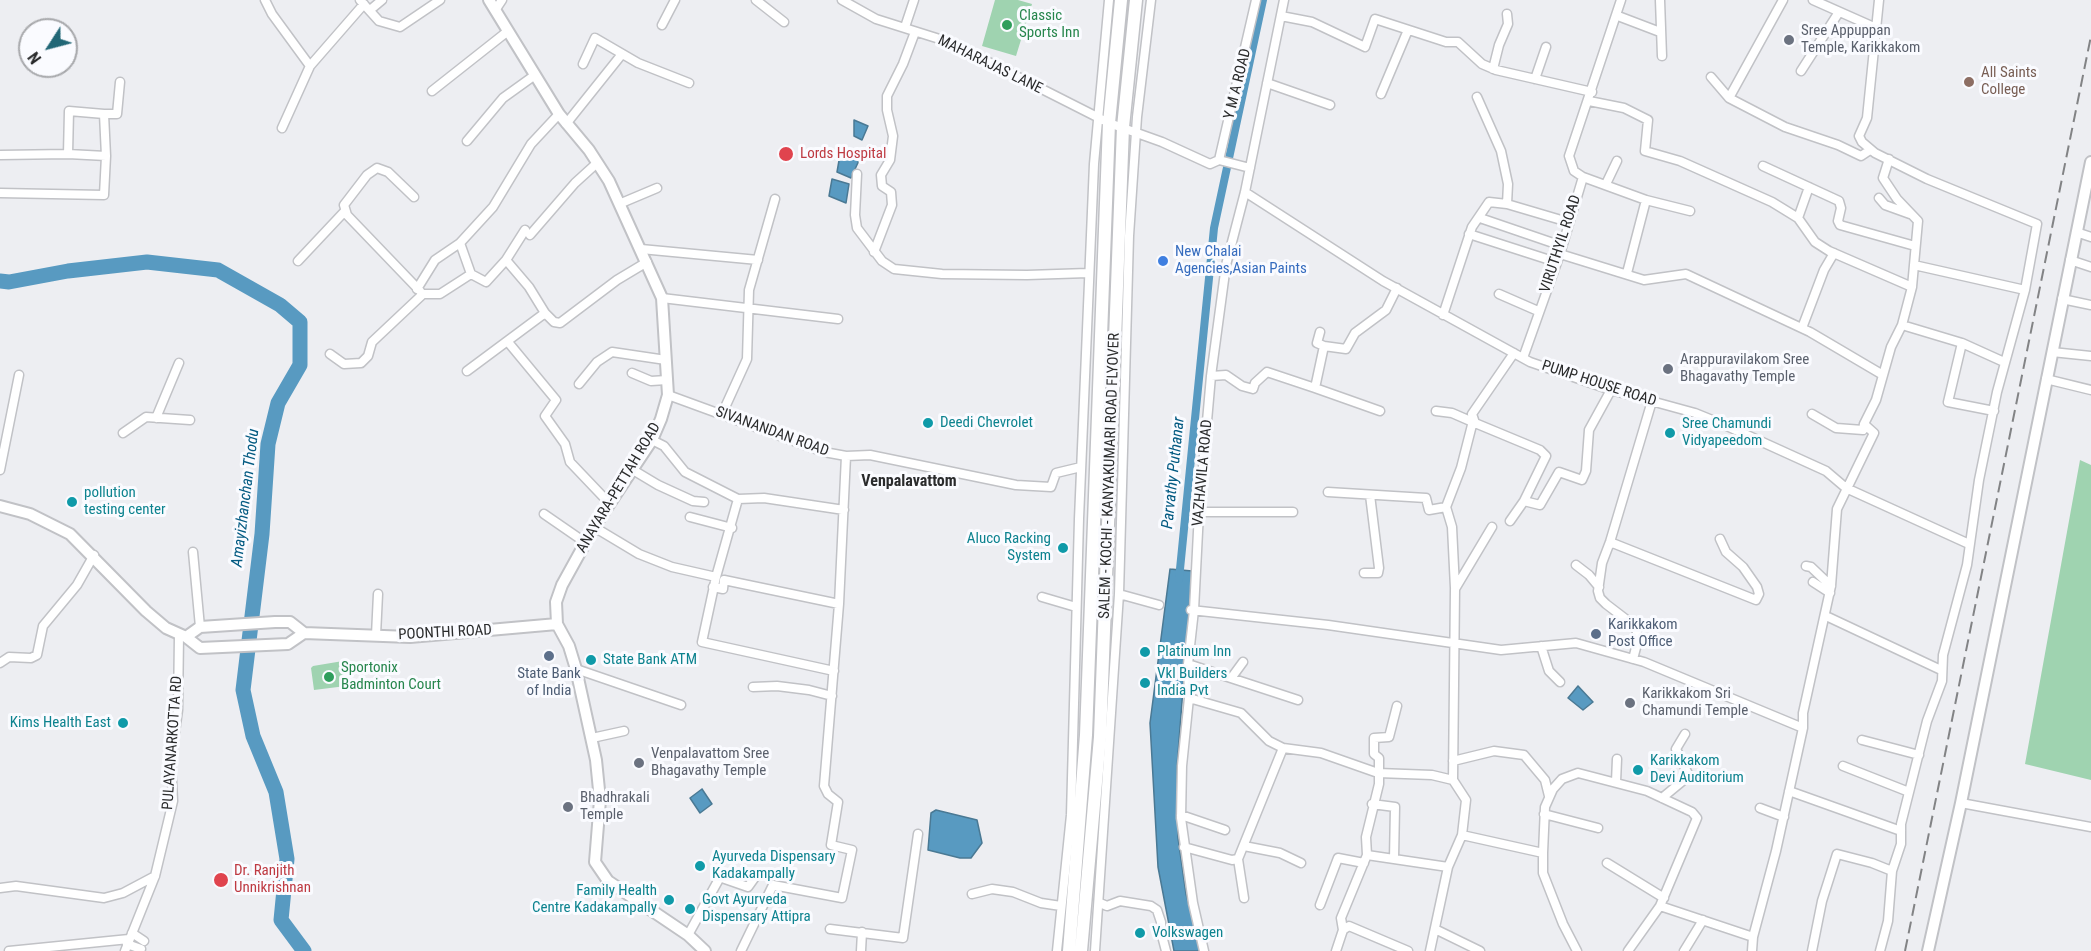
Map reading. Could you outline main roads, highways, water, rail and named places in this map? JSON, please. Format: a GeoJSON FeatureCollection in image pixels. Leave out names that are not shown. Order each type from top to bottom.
{"type":"FeatureCollection","features":[{"type":"Feature","properties":{"kind":"highway","name":"SALEM - KOCHI - KANYAKUMARI ROAD FLYOVER"},"geometry":{"type":"LineString","coordinates":[[1069,951],[1086,735],[1104,121],[1121,0]]}},
{"type":"Feature","properties":{"kind":"highway","name":"SALEM - KOCHI - KANYAKUMARI ROAD FLYOVER"},"geometry":{"type":"LineString","coordinates":[[1081,951],[1101,737],[1123,127],[1136,0]]}},
{"type":"Feature","properties":{"kind":"main road","name":"ANAYARA-PETTAH ROAD"},"geometry":{"type":"LineString","coordinates":[[496,3],[508,32],[559,114],[597,163],[641,249],[662,298],[668,395],[652,440],[594,527],[562,585],[556,602],[557,624]]}},
{"type":"Feature","properties":{"kind":"main road"},"geometry":{"type":"LineString","coordinates":[[1928,951],[1961,803],[2070,260],[2076,232],[2086,209],[2091,162]]}},
{"type":"Feature","properties":{"kind":"main road","name":"POONTHI ROAD"},"geometry":{"type":"LineString","coordinates":[[0,506],[30,514],[57,526],[94,555],[113,580],[166,628],[200,648],[288,644],[304,633],[410,637],[557,624]]}},
{"type":"Feature","properties":{"kind":"main road"},"geometry":{"type":"LineString","coordinates":[[182,636],[205,627],[275,622],[290,622],[304,633]]}},
{"type":"Feature","properties":{"kind":"main road"},"geometry":{"type":"LineString","coordinates":[[557,624],[569,646],[592,738],[600,800],[595,862],[608,881],[688,935],[705,951]]}},
{"type":"Feature","properties":{"kind":"water"},"geometry":{"type":"Polygon","coordinates":[[[854,120],[868,126],[862,140],[854,136],[854,120]]]}},
{"type":"Feature","properties":{"kind":"water"},"geometry":{"type":"Polygon","coordinates":[[[841,149],[861,156],[851,178],[837,172],[841,149]]]}},
{"type":"Feature","properties":{"kind":"water"},"geometry":{"type":"Polygon","coordinates":[[[832,179],[849,184],[846,203],[829,196],[832,179]]]}},
{"type":"Feature","properties":{"kind":"water"},"geometry":{"type":"Polygon","coordinates":[[[1170,569],[1192,571],[1177,767],[1178,838],[1186,894],[1201,951],[1174,951],[1158,867],[1150,723],[1170,569]]]}},
{"type":"Feature","properties":{"kind":"water"},"geometry":{"type":"Polygon","coordinates":[[[1578,686],[1593,702],[1583,710],[1568,698],[1578,686]]]}},
{"type":"Feature","properties":{"kind":"water"},"geometry":{"type":"Polygon","coordinates":[[[702,789],[712,804],[700,813],[690,798],[702,789]]]}},
{"type":"Feature","properties":{"kind":"water"},"geometry":{"type":"Polygon","coordinates":[[[936,810],[977,820],[982,843],[971,858],[960,858],[928,850],[931,813],[936,810]]]}},
{"type":"Feature","properties":{"kind":"waterway","name":"Parvathy Puthanar"},"geometry":{"type":"LineString","coordinates":[[1179,579],[1214,228],[1263,0]]}},
{"type":"Feature","properties":{"kind":"waterway","name":"Amayizhanchan Thodu"},"geometry":{"type":"LineString","coordinates":[[0,281],[9,282],[68,271],[147,262],[218,270],[280,305],[300,322],[300,365],[278,403],[268,444],[262,534],[243,690],[253,736],[276,792],[287,859],[281,920],[304,951]]}},
{"type":"Feature","properties":{"kind":"railway"},"geometry":{"type":"LineString","coordinates":[[1905,951],[2091,36]]}},
{"type":"Feature","properties":{"kind":"place","name":"Classic Sports Inn"},"geometry":{"type":"Point","coordinates":[1007,25]}},
{"type":"Feature","properties":{"kind":"place","name":"Sree Appuppan Temple, Karikkakom"},"geometry":{"type":"Point","coordinates":[1789,40]}},
{"type":"Feature","properties":{"kind":"place","name":"All Saints College"},"geometry":{"type":"Point","coordinates":[1969,82]}},
{"type":"Feature","properties":{"kind":"place","name":"Lords Hospital"},"geometry":{"type":"Point","coordinates":[786,154]}},
{"type":"Feature","properties":{"kind":"place","name":"New Chalai Agencies,Asian Paints"},"geometry":{"type":"Point","coordinates":[1163,261]}},
{"type":"Feature","properties":{"kind":"place","name":"Arappuravilakom Sree Bhagavathy Temple"},"geometry":{"type":"Point","coordinates":[1668,369]}},
{"type":"Feature","properties":{"kind":"place","name":"Deedi Chevrolet"},"geometry":{"type":"Point","coordinates":[928,423]}},
{"type":"Feature","properties":{"kind":"place","name":"Sree Chamundi Vidyapeedom"},"geometry":{"type":"Point","coordinates":[1670,433]}},
{"type":"Feature","properties":{"kind":"place","name":"pollution testing center"},"geometry":{"type":"Point","coordinates":[72,502]}},
{"type":"Feature","properties":{"kind":"place","name":"Aluco Racking System"},"geometry":{"type":"Point","coordinates":[1063,548]}},
{"type":"Feature","properties":{"kind":"place","name":"Karikkakom Post Office"},"geometry":{"type":"Point","coordinates":[1596,634]}},
{"type":"Feature","properties":{"kind":"place","name":"Platinum Inn"},"geometry":{"type":"Point","coordinates":[1145,652]}},
{"type":"Feature","properties":{"kind":"place","name":"State Bank of India"},"geometry":{"type":"Point","coordinates":[549,656]}},
{"type":"Feature","properties":{"kind":"place","name":"State Bank ATM"},"geometry":{"type":"Point","coordinates":[591,660]}},
{"type":"Feature","properties":{"kind":"place","name":"Sportonix Badminton Court"},"geometry":{"type":"Point","coordinates":[329,677]}},
{"type":"Feature","properties":{"kind":"place","name":"Vkl Builders India Pvt"},"geometry":{"type":"Point","coordinates":[1145,683]}},
{"type":"Feature","properties":{"kind":"place","name":"Karikkakom Sri Chamundi Temple"},"geometry":{"type":"Point","coordinates":[1630,703]}},
{"type":"Feature","properties":{"kind":"place","name":"Kims Health East"},"geometry":{"type":"Point","coordinates":[123,723]}},
{"type":"Feature","properties":{"kind":"place","name":"Venpalavattom Sree Bhagavathy Temple"},"geometry":{"type":"Point","coordinates":[639,763]}},
{"type":"Feature","properties":{"kind":"place","name":"Karikkakom Devi Auditorium"},"geometry":{"type":"Point","coordinates":[1638,770]}},
{"type":"Feature","properties":{"kind":"place","name":"Bhadhrakali Temple"},"geometry":{"type":"Point","coordinates":[568,807]}},
{"type":"Feature","properties":{"kind":"place","name":"Ayurveda Dispensary Kadakampally"},"geometry":{"type":"Point","coordinates":[700,866]}},
{"type":"Feature","properties":{"kind":"place","name":"Dr. Ranjith Unnikrishnan"},"geometry":{"type":"Point","coordinates":[221,880]}},
{"type":"Feature","properties":{"kind":"place","name":"Family Health Centre Kadakampally"},"geometry":{"type":"Point","coordinates":[669,900]}},
{"type":"Feature","properties":{"kind":"place","name":"Govt Ayurveda Dispensary Attipra"},"geometry":{"type":"Point","coordinates":[690,909]}},
{"type":"Feature","properties":{"kind":"place","name":"Volkswagen"},"geometry":{"type":"Point","coordinates":[1140,933]}},
{"type":"Feature","properties":{"kind":"district","name":"Venpalavattom"},"geometry":{"type":"Point","coordinates":[909,482]}}]}
